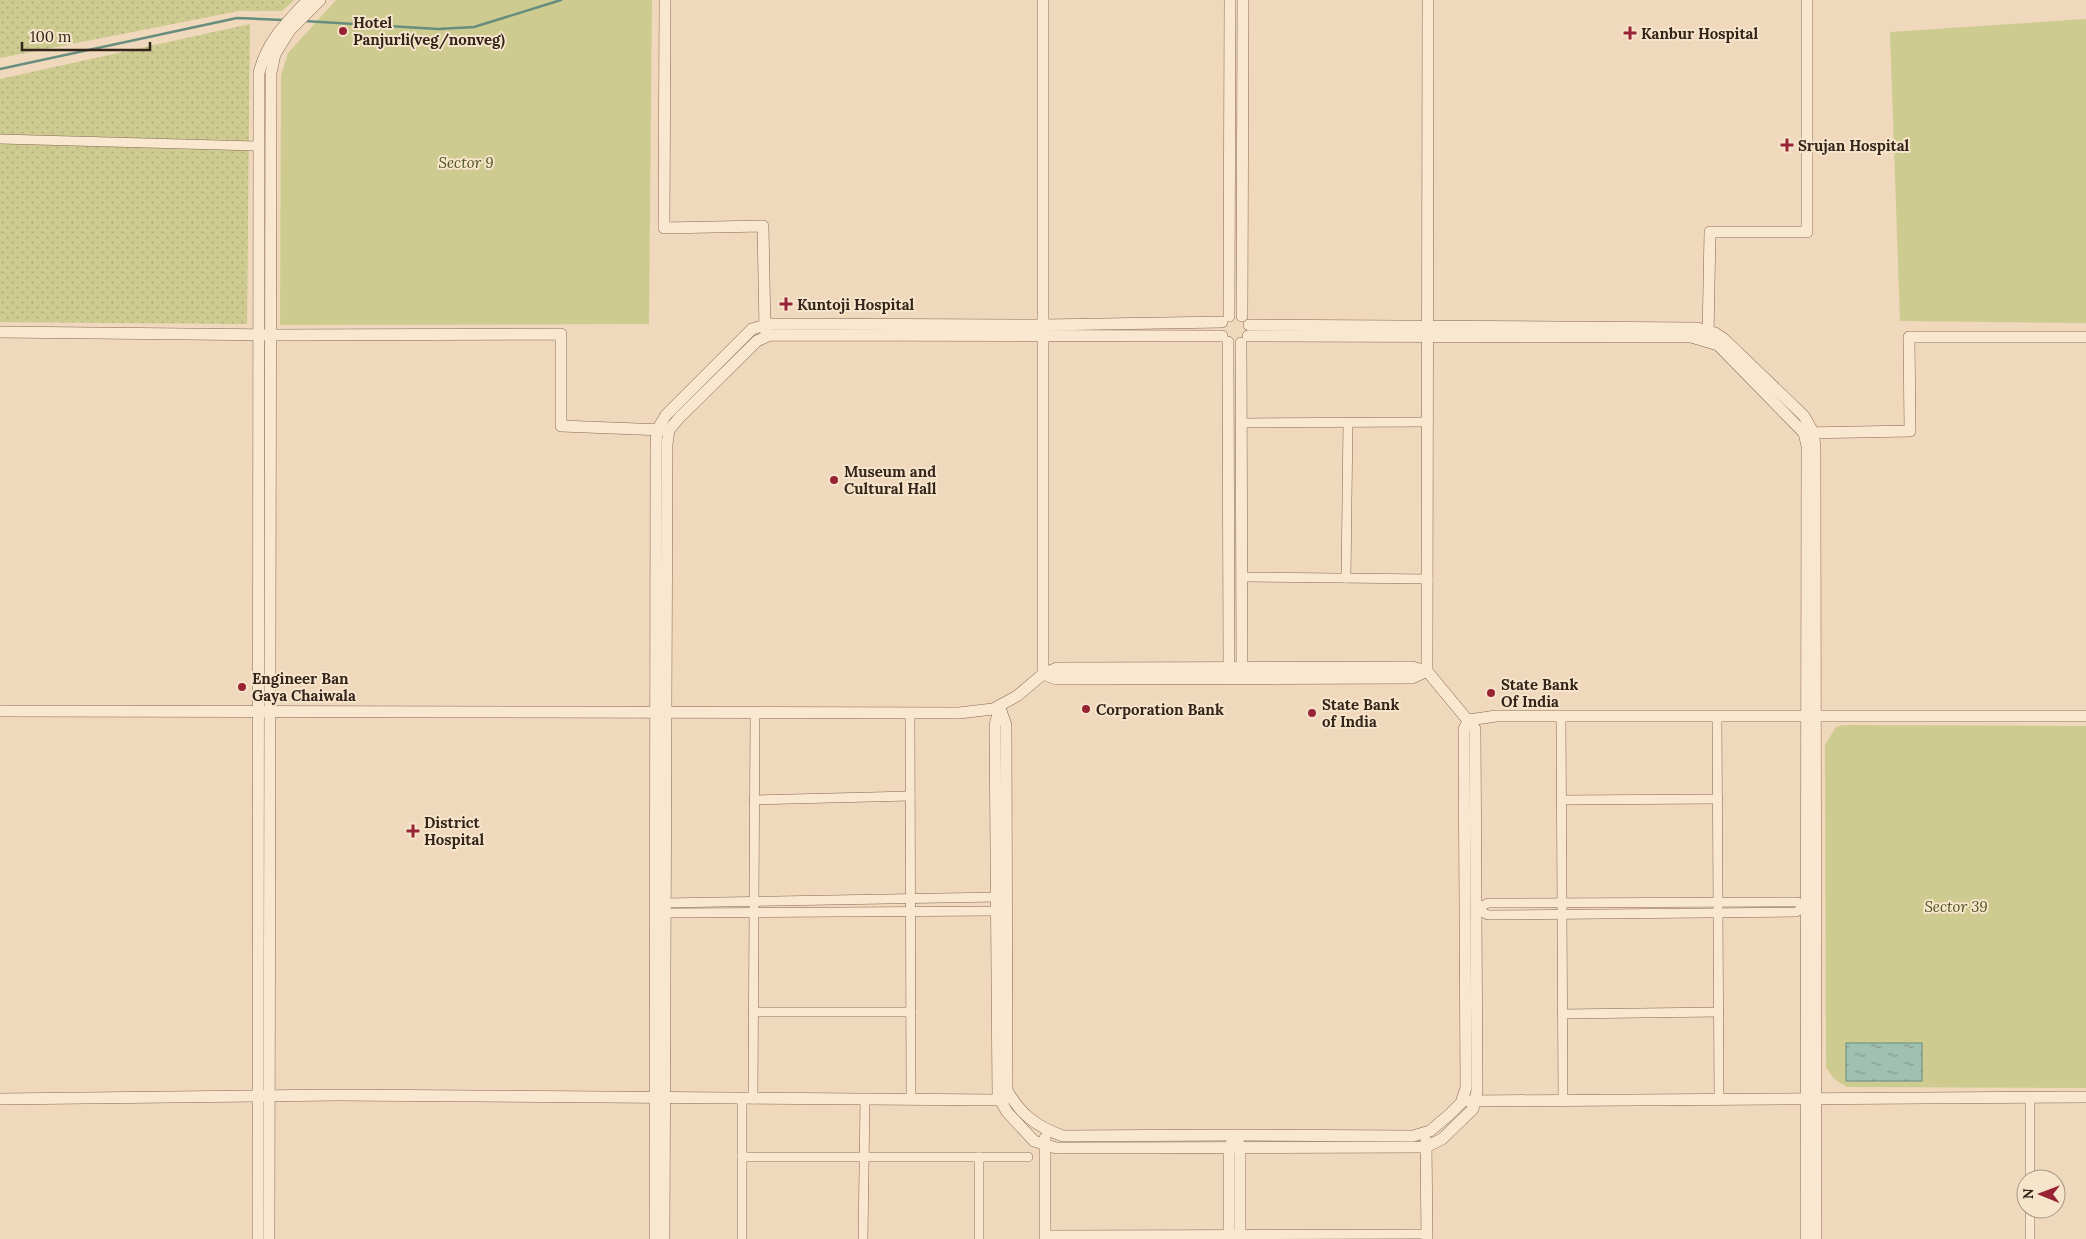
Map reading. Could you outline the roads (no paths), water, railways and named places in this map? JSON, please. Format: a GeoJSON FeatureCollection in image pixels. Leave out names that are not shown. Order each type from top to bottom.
{"type":"FeatureCollection","features":[{"type":"Feature","properties":{"kind":"street"},"geometry":{"type":"LineString","coordinates":[[298,16],[308,0]]}},
{"type":"Feature","properties":{"kind":"street"},"geometry":{"type":"LineString","coordinates":[[265,335],[259,146],[259,73],[263,58],[284,30],[298,16],[320,0]]}},
{"type":"Feature","properties":{"kind":"street"},"geometry":{"type":"LineString","coordinates":[[660,713],[667,444],[669,430],[765,331],[763,226],[664,228],[665,0]]}},
{"type":"Feature","properties":{"kind":"street"},"geometry":{"type":"LineString","coordinates":[[1043,0],[1043,674]]}},
{"type":"Feature","properties":{"kind":"street"},"geometry":{"type":"LineString","coordinates":[[1229,667],[1225,339],[1220,328],[1226,319],[1230,0]]}},
{"type":"Feature","properties":{"kind":"street"},"geometry":{"type":"LineString","coordinates":[[1240,673],[1242,423],[1245,330],[1243,0]]}},
{"type":"Feature","properties":{"kind":"street"},"geometry":{"type":"LineString","coordinates":[[1427,671],[1428,0]]}},
{"type":"Feature","properties":{"kind":"street"},"geometry":{"type":"LineString","coordinates":[[1708,336],[1710,232],[1807,232],[1807,0]]}},
{"type":"Feature","properties":{"kind":"street"},"geometry":{"type":"LineString","coordinates":[[269,1239],[264,1096],[265,335],[271,73],[275,54],[284,30]]}},
{"type":"Feature","properties":{"kind":"street"},"geometry":{"type":"LineString","coordinates":[[0,139],[259,146]]}},
{"type":"Feature","properties":{"kind":"street"},"geometry":{"type":"LineString","coordinates":[[655,1239],[660,1098],[661,908],[657,430],[666,415],[752,330],[765,331],[770,334],[1044,330],[1226,319],[1245,330],[1428,332],[1697,328],[1708,336],[1724,339],[1804,416],[1815,456],[1806,906],[1816,1239]]}},
{"type":"Feature","properties":{"kind":"street"},"geometry":{"type":"LineString","coordinates":[[1044,330],[1225,339],[1234,344],[1245,330]]}},
{"type":"Feature","properties":{"kind":"street"},"geometry":{"type":"LineString","coordinates":[[0,332],[265,335],[561,334],[561,426],[669,430]]}},
{"type":"Feature","properties":{"kind":"street"},"geometry":{"type":"LineString","coordinates":[[1808,432],[1910,431],[1909,337],[2086,337]]}},
{"type":"Feature","properties":{"kind":"street"},"geometry":{"type":"LineString","coordinates":[[1242,423],[1428,422]]}},
{"type":"Feature","properties":{"kind":"street"},"geometry":{"type":"LineString","coordinates":[[1346,578],[1348,423]]}},
{"type":"Feature","properties":{"kind":"street"},"geometry":{"type":"LineString","coordinates":[[1242,577],[1428,579]]}},
{"type":"Feature","properties":{"kind":"street"},"geometry":{"type":"LineString","coordinates":[[0,711],[959,713],[993,709],[1000,706],[1017,696],[1043,674],[1057,668],[1229,667],[1240,673]]}},
{"type":"Feature","properties":{"kind":"street"},"geometry":{"type":"LineString","coordinates":[[1000,706],[1006,725],[1007,1112],[1034,1141],[1056,1148],[1426,1147],[1442,1138],[1473,1109],[1477,1091],[1475,729],[1427,671],[1412,667],[1056,679],[1043,674]]}},
{"type":"Feature","properties":{"kind":"street"},"geometry":{"type":"LineString","coordinates":[[1000,706],[996,725],[998,1096],[1006,1098],[1045,1130],[1063,1136],[1413,1136],[1430,1131],[1450,1114],[1462,1100],[1466,1088],[1464,729],[1469,720]]}},
{"type":"Feature","properties":{"kind":"street"},"geometry":{"type":"LineString","coordinates":[[742,1239],[742,1157],[748,1099],[753,1012],[755,713]]}},
{"type":"Feature","properties":{"kind":"street"},"geometry":{"type":"LineString","coordinates":[[910,713],[911,1100]]}},
{"type":"Feature","properties":{"kind":"street"},"geometry":{"type":"LineString","coordinates":[[1469,720],[1496,716],[2086,716]]}},
{"type":"Feature","properties":{"kind":"street"},"geometry":{"type":"LineString","coordinates":[[1561,716],[1563,1101]]}},
{"type":"Feature","properties":{"kind":"street"},"geometry":{"type":"LineString","coordinates":[[1718,716],[1719,1100]]}},
{"type":"Feature","properties":{"kind":"street"},"geometry":{"type":"LineString","coordinates":[[1806,1239],[1812,1099],[1811,716]]}},
{"type":"Feature","properties":{"kind":"street"},"geometry":{"type":"LineString","coordinates":[[754,800],[910,796]]}},
{"type":"Feature","properties":{"kind":"street"},"geometry":{"type":"LineString","coordinates":[[1561,800],[1718,799]]}},
{"type":"Feature","properties":{"kind":"street"},"geometry":{"type":"LineString","coordinates":[[661,908],[754,901],[996,897]]}},
{"type":"Feature","properties":{"kind":"street"},"geometry":{"type":"LineString","coordinates":[[1476,909],[1488,902],[1797,902],[1806,906]]}},
{"type":"Feature","properties":{"kind":"street"},"geometry":{"type":"LineString","coordinates":[[1476,909],[1488,915],[1718,913],[1796,912],[1806,906]]}},
{"type":"Feature","properties":{"kind":"street"},"geometry":{"type":"LineString","coordinates":[[661,908],[754,912],[997,911]]}},
{"type":"Feature","properties":{"kind":"street"},"geometry":{"type":"LineString","coordinates":[[753,1012],[911,1012]]}},
{"type":"Feature","properties":{"kind":"street"},"geometry":{"type":"LineString","coordinates":[[1562,1014],[1719,1012]]}},
{"type":"Feature","properties":{"kind":"street"},"geometry":{"type":"LineString","coordinates":[[258,1239],[264,1096]]}},
{"type":"Feature","properties":{"kind":"street"},"geometry":{"type":"LineString","coordinates":[[0,1100],[264,1096],[911,1100],[1006,1098]]}},
{"type":"Feature","properties":{"kind":"street"},"geometry":{"type":"LineString","coordinates":[[1462,1100],[1475,1102],[2086,1097]]}},
{"type":"Feature","properties":{"kind":"street"},"geometry":{"type":"LineString","coordinates":[[660,1098],[664,1239]]}},
{"type":"Feature","properties":{"kind":"street"},"geometry":{"type":"LineString","coordinates":[[2030,1098],[2030,1169]]}},
{"type":"Feature","properties":{"kind":"street"},"geometry":{"type":"LineString","coordinates":[[864,1239],[865,1099]]}},
{"type":"Feature","properties":{"kind":"street"},"geometry":{"type":"LineString","coordinates":[[1045,1130],[1045,1237],[1427,1237],[1426,1132]]}},
{"type":"Feature","properties":{"kind":"street"},"geometry":{"type":"LineString","coordinates":[[1235,1237],[1234,1147],[1236,1135]]}},
{"type":"Feature","properties":{"kind":"street"},"geometry":{"type":"LineString","coordinates":[[742,1157],[1028,1157]]}},
{"type":"Feature","properties":{"kind":"street"},"geometry":{"type":"LineString","coordinates":[[979,1157],[979,1239]]}},
{"type":"Feature","properties":{"kind":"street"},"geometry":{"type":"LineString","coordinates":[[2030,1219],[2030,1239]]}},
{"type":"Feature","properties":{"kind":"water"},"geometry":{"type":"Polygon","coordinates":[[[1846,1043],[1922,1043],[1922,1081],[1846,1081],[1846,1043]]]}},
{"type":"Feature","properties":{"kind":"waterway"},"geometry":{"type":"LineString","coordinates":[[304,21],[438,29],[474,27],[561,0]]}},
{"type":"Feature","properties":{"kind":"waterway"},"geometry":{"type":"LineString","coordinates":[[0,69],[237,18],[283,20]]}},
{"type":"Feature","properties":{"kind":"place","name":"Hotel Panjurli(veg/nonveg)"},"geometry":{"type":"Point","coordinates":[343,31]}},
{"type":"Feature","properties":{"kind":"place","name":"Kanbur Hospital"},"geometry":{"type":"Point","coordinates":[1630,33]}},
{"type":"Feature","properties":{"kind":"place","name":"Srujan Hospital"},"geometry":{"type":"Point","coordinates":[1787,145]}},
{"type":"Feature","properties":{"kind":"place","name":"Kuntoji Hospital"},"geometry":{"type":"Point","coordinates":[786,304]}},
{"type":"Feature","properties":{"kind":"place","name":"Museum and Cultural Hall"},"geometry":{"type":"Point","coordinates":[834,480]}},
{"type":"Feature","properties":{"kind":"place","name":"Engineer Ban Gaya Chaiwala"},"geometry":{"type":"Point","coordinates":[242,687]}},
{"type":"Feature","properties":{"kind":"place","name":"State Bank Of India"},"geometry":{"type":"Point","coordinates":[1491,693]}},
{"type":"Feature","properties":{"kind":"place","name":"Corporation Bank"},"geometry":{"type":"Point","coordinates":[1086,709]}},
{"type":"Feature","properties":{"kind":"place","name":"State Bank of India"},"geometry":{"type":"Point","coordinates":[1312,713]}},
{"type":"Feature","properties":{"kind":"place","name":"District Hospital"},"geometry":{"type":"Point","coordinates":[413,831]}},
{"type":"Feature","properties":{"kind":"park label","name":"Sector 9"},"geometry":{"type":"Point","coordinates":[466,162]}},
{"type":"Feature","properties":{"kind":"park label","name":"Sector 39"},"geometry":{"type":"Point","coordinates":[1956,906]}}]}
